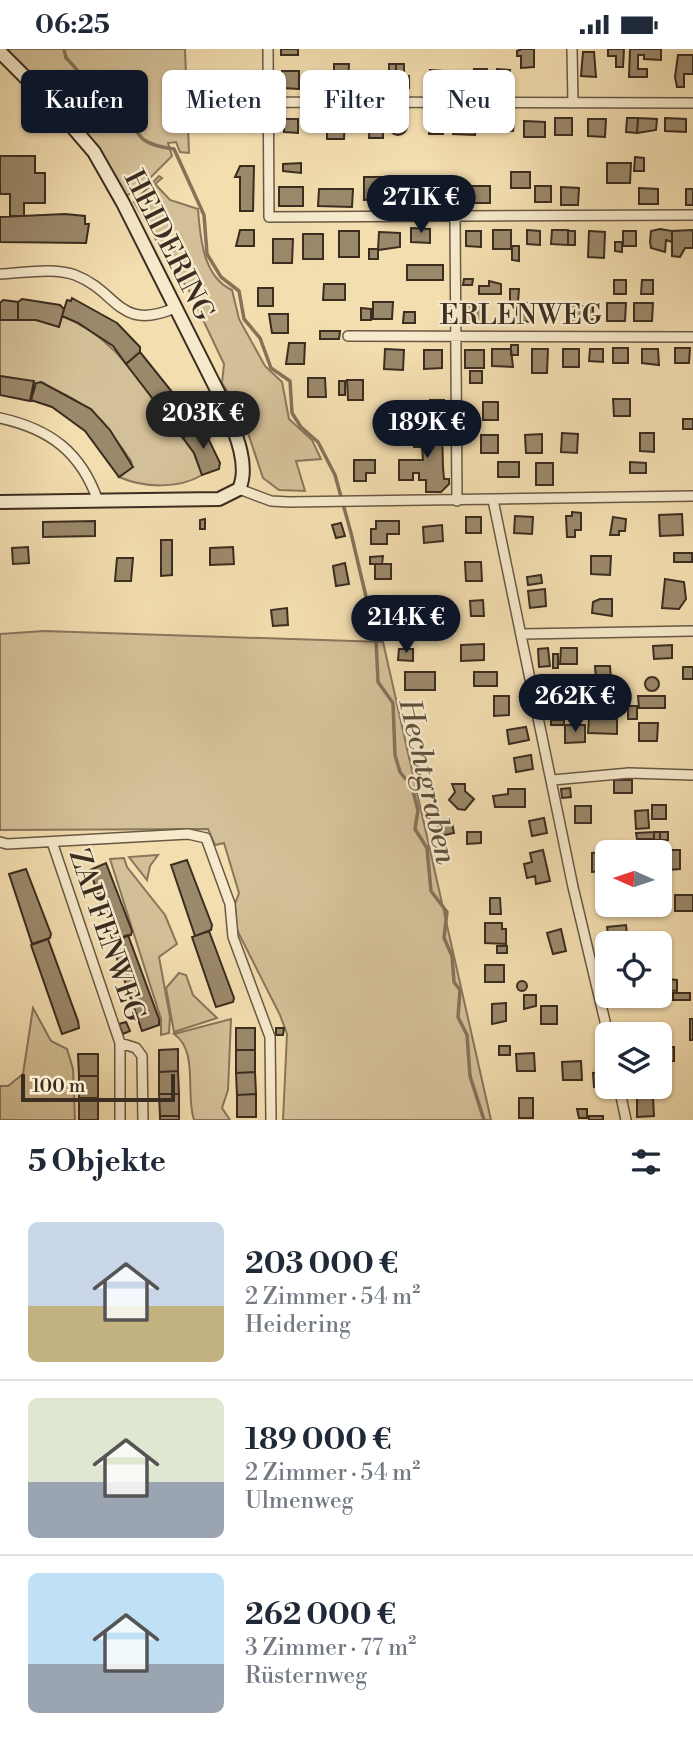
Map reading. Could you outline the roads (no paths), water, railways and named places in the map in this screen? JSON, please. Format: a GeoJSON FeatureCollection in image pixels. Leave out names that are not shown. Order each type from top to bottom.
{"type":"FeatureCollection","features":[{"type":"Feature","properties":{"kind":"street"},"geometry":{"type":"LineString","coordinates":[[268,49],[268,70]]}},
{"type":"Feature","properties":{"kind":"street"},"geometry":{"type":"LineString","coordinates":[[572,49],[573,103]]}},
{"type":"Feature","properties":{"kind":"street","name":"HEIDERING"},"geometry":{"type":"LineString","coordinates":[[0,52],[75,128],[94,152],[233,427],[243,476],[239,489]]}},
{"type":"Feature","properties":{"kind":"street"},"geometry":{"type":"LineString","coordinates":[[286,102],[693,103]]}},
{"type":"Feature","properties":{"kind":"street"},"geometry":{"type":"LineString","coordinates":[[268,133],[269,217],[693,215]]}},
{"type":"Feature","properties":{"kind":"street"},"geometry":{"type":"LineString","coordinates":[[455,217],[457,501]]}},
{"type":"Feature","properties":{"kind":"street"},"geometry":{"type":"LineString","coordinates":[[0,274],[75,275],[128,312],[141,317],[156,316],[175,308]]}},
{"type":"Feature","properties":{"kind":"street","name":"ERLENWEG"},"geometry":{"type":"LineString","coordinates":[[348,336],[693,337]]}},
{"type":"Feature","properties":{"kind":"street"},"geometry":{"type":"LineString","coordinates":[[0,418],[41,430],[61,443],[92,484],[98,501]]}},
{"type":"Feature","properties":{"kind":"street"},"geometry":{"type":"LineString","coordinates":[[0,502],[219,499],[239,489],[271,501],[457,501],[693,496]]}},
{"type":"Feature","properties":{"kind":"street"},"geometry":{"type":"LineString","coordinates":[[493,500],[573,887],[605,1022]]}},
{"type":"Feature","properties":{"kind":"street"},"geometry":{"type":"LineString","coordinates":[[522,634],[693,631]]}},
{"type":"Feature","properties":{"kind":"street"},"geometry":{"type":"LineString","coordinates":[[553,780],[629,773],[693,775]]}},
{"type":"Feature","properties":{"kind":"street"},"geometry":{"type":"LineString","coordinates":[[0,842],[52,842],[188,834],[206,838],[230,904],[233,936],[270,1037],[271,1120]]}},
{"type":"Feature","properties":{"kind":"street","name":"ZAPFENWEG"},"geometry":{"type":"LineString","coordinates":[[52,842],[120,1043],[120,1120]]}},
{"type":"Feature","properties":{"kind":"street","name":"ZAPFENWEG"},"geometry":{"type":"LineString","coordinates":[[120,1043],[136,1048],[142,1056],[143,1120]]}},
{"type":"Feature","properties":{"kind":"street"},"geometry":{"type":"LineString","coordinates":[[622,1099],[626,1120]]}},
{"type":"Feature","properties":{"kind":"waterway","name":"Hechtgraben"},"geometry":{"type":"LineString","coordinates":[[64,49],[66,58],[90,87],[118,104],[142,138],[149,143],[174,149],[204,215],[207,254],[221,277],[239,291],[244,319],[260,338],[271,368],[290,381],[292,413],[301,427],[318,442],[335,475],[376,639],[378,682],[393,703],[395,755],[400,772],[412,787],[418,810],[415,829],[427,848],[431,891],[447,912],[444,938],[452,956],[454,982],[460,990],[458,1017],[467,1035],[470,1076],[484,1120]]}}]}
